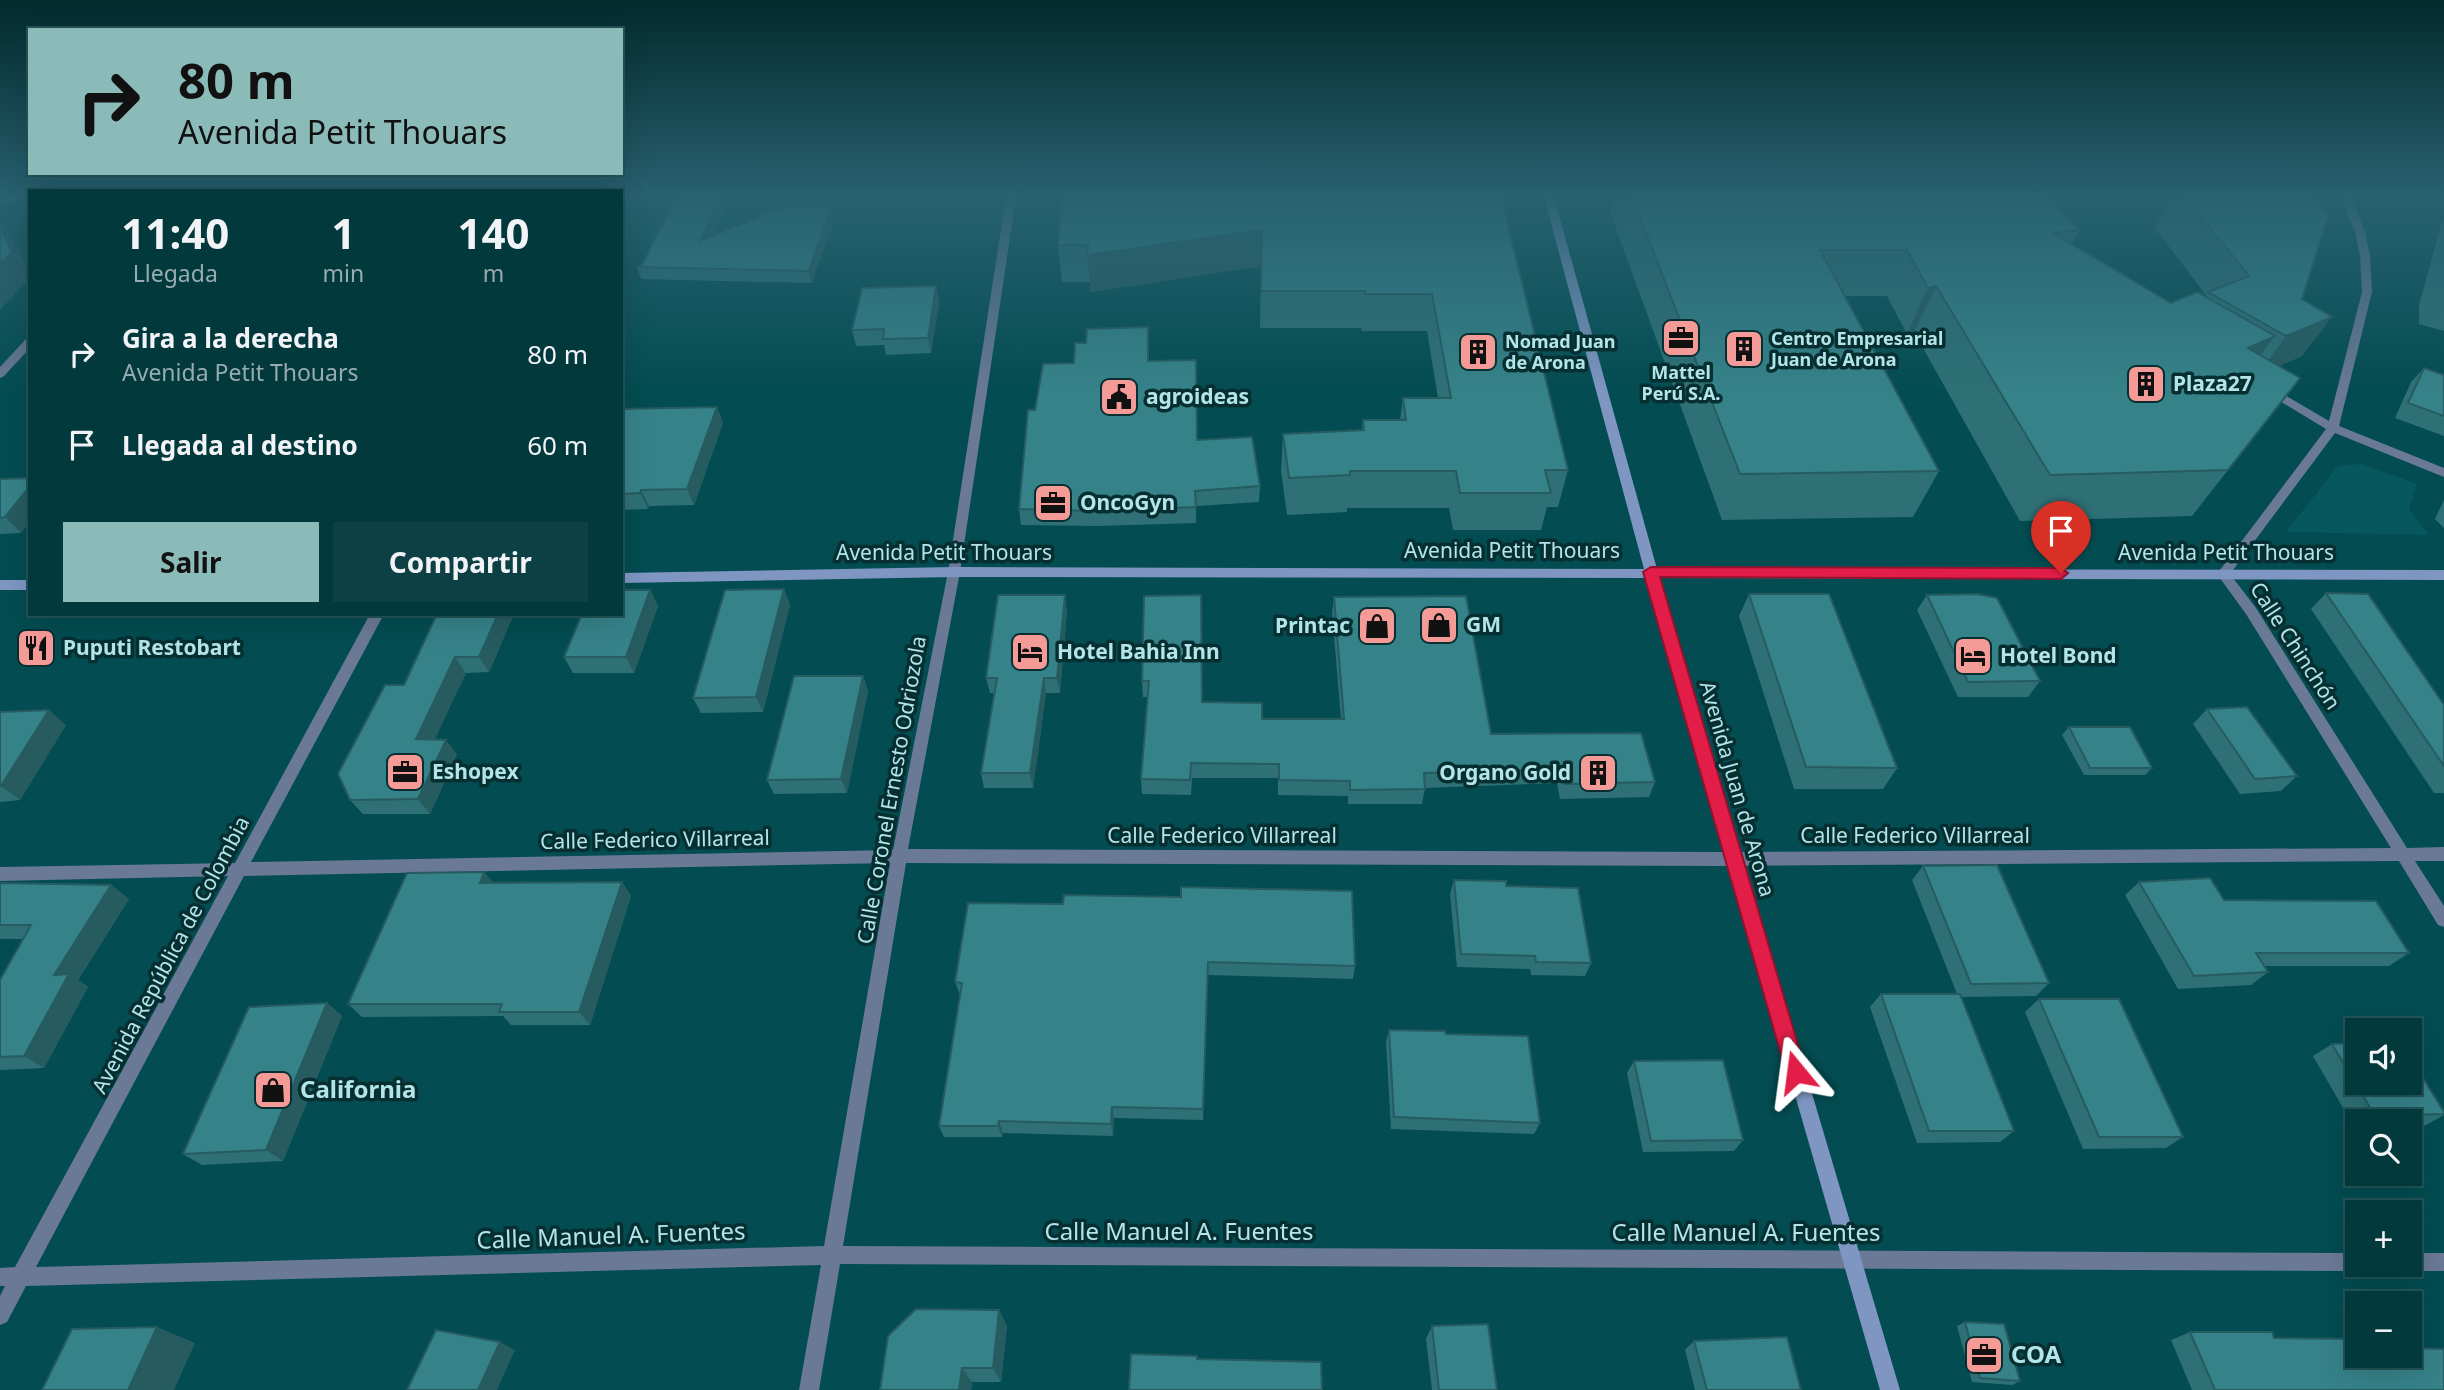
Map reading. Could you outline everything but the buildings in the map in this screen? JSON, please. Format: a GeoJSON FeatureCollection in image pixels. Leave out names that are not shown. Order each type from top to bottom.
{"type":"FeatureCollection","features":[{"type":"Feature","properties":{"kind":"main road","name":"Avenida Juan de Arona"},"geometry":{"type":"LineString","coordinates":[[1567,262],[1651,572],[1890,1390]]}},
{"type":"Feature","properties":{"kind":"main road","name":"Avenida Petit Thouars"},"geometry":{"type":"LineString","coordinates":[[623,578],[954,572],[2444,575]]}},
{"type":"Feature","properties":{"kind":"main road"},"geometry":{"type":"LineString","coordinates":[[0,585],[28,585]]}},
{"type":"Feature","properties":{"kind":"street","name":"Calle Coronel Ernesto Odriozola"},"geometry":{"type":"LineString","coordinates":[[808,1390],[900,856],[954,572],[1001,262]]}},
{"type":"Feature","properties":{"kind":"street","name":"Calle Chinchón"},"geometry":{"type":"LineString","coordinates":[[2365,262],[2367,292],[2333,428],[2223,574],[2250,611],[2444,920]]}},
{"type":"Feature","properties":{"kind":"street"},"geometry":{"type":"LineString","coordinates":[[0,374],[28,343]]}},
{"type":"Feature","properties":{"kind":"street"},"geometry":{"type":"LineString","coordinates":[[2264,388],[2333,428],[2444,473]]}},
{"type":"Feature","properties":{"kind":"street","name":"Avenida República de Colombia"},"geometry":{"type":"LineString","coordinates":[[0,1315],[376,616]]}},
{"type":"Feature","properties":{"kind":"street","name":"Calle Federico Villarreal"},"geometry":{"type":"LineString","coordinates":[[0,874],[900,856],[1734,858],[2444,854]]}},
{"type":"Feature","properties":{"kind":"street","name":"Calle Manuel A. Fuentes"},"geometry":{"type":"LineString","coordinates":[[0,1277],[833,1255],[2345,1262]]}},
{"type":"Feature","properties":{"kind":"street"},"geometry":{"type":"LineString","coordinates":[[2422,1262],[2444,1262]]}},
{"type":"Feature","properties":{"kind":"shaded area"},"geometry":{"type":"Polygon","coordinates":[[[2361,464],[2417,484],[2409,509],[2429,535],[2286,532],[2338,466],[2361,464]]]}},
{"type":"Feature","properties":{"kind":"place","name":"Mattel Perú S.A."},"geometry":{"type":"Point","coordinates":[1681,338]}},
{"type":"Feature","properties":{"kind":"place","name":"Centro Empresarial Juan de Arona"},"geometry":{"type":"Point","coordinates":[1744,349]}},
{"type":"Feature","properties":{"kind":"place","name":"Nomad Juan de Arona"},"geometry":{"type":"Point","coordinates":[1478,352]}},
{"type":"Feature","properties":{"kind":"place","name":"Plaza27"},"geometry":{"type":"Point","coordinates":[2146,384]}},
{"type":"Feature","properties":{"kind":"place","name":"agroideas"},"geometry":{"type":"Point","coordinates":[1119,397]}},
{"type":"Feature","properties":{"kind":"place","name":"OncoGyn"},"geometry":{"type":"Point","coordinates":[1053,503]}},
{"type":"Feature","properties":{"kind":"place","name":"GM"},"geometry":{"type":"Point","coordinates":[1439,625]}},
{"type":"Feature","properties":{"kind":"place","name":"Printac"},"geometry":{"type":"Point","coordinates":[1377,626]}},
{"type":"Feature","properties":{"kind":"place","name":"Puputi Restobart"},"geometry":{"type":"Point","coordinates":[36,648]}},
{"type":"Feature","properties":{"kind":"place","name":"Hotel Bahia Inn"},"geometry":{"type":"Point","coordinates":[1030,652]}},
{"type":"Feature","properties":{"kind":"place","name":"Hotel Bond"},"geometry":{"type":"Point","coordinates":[1973,656]}},
{"type":"Feature","properties":{"kind":"place","name":"Eshopex"},"geometry":{"type":"Point","coordinates":[405,772]}},
{"type":"Feature","properties":{"kind":"place","name":"Organo Gold"},"geometry":{"type":"Point","coordinates":[1598,773]}},
{"type":"Feature","properties":{"kind":"place","name":"California"},"geometry":{"type":"Point","coordinates":[273,1090]}},
{"type":"Feature","properties":{"kind":"place","name":"COA"},"geometry":{"type":"Point","coordinates":[1984,1355]}},
{"type":"Feature","properties":{"kind":"route"},"geometry":{"type":"LineString","coordinates":[[1796,1072],[1651,572],[2061,573]]}}]}
